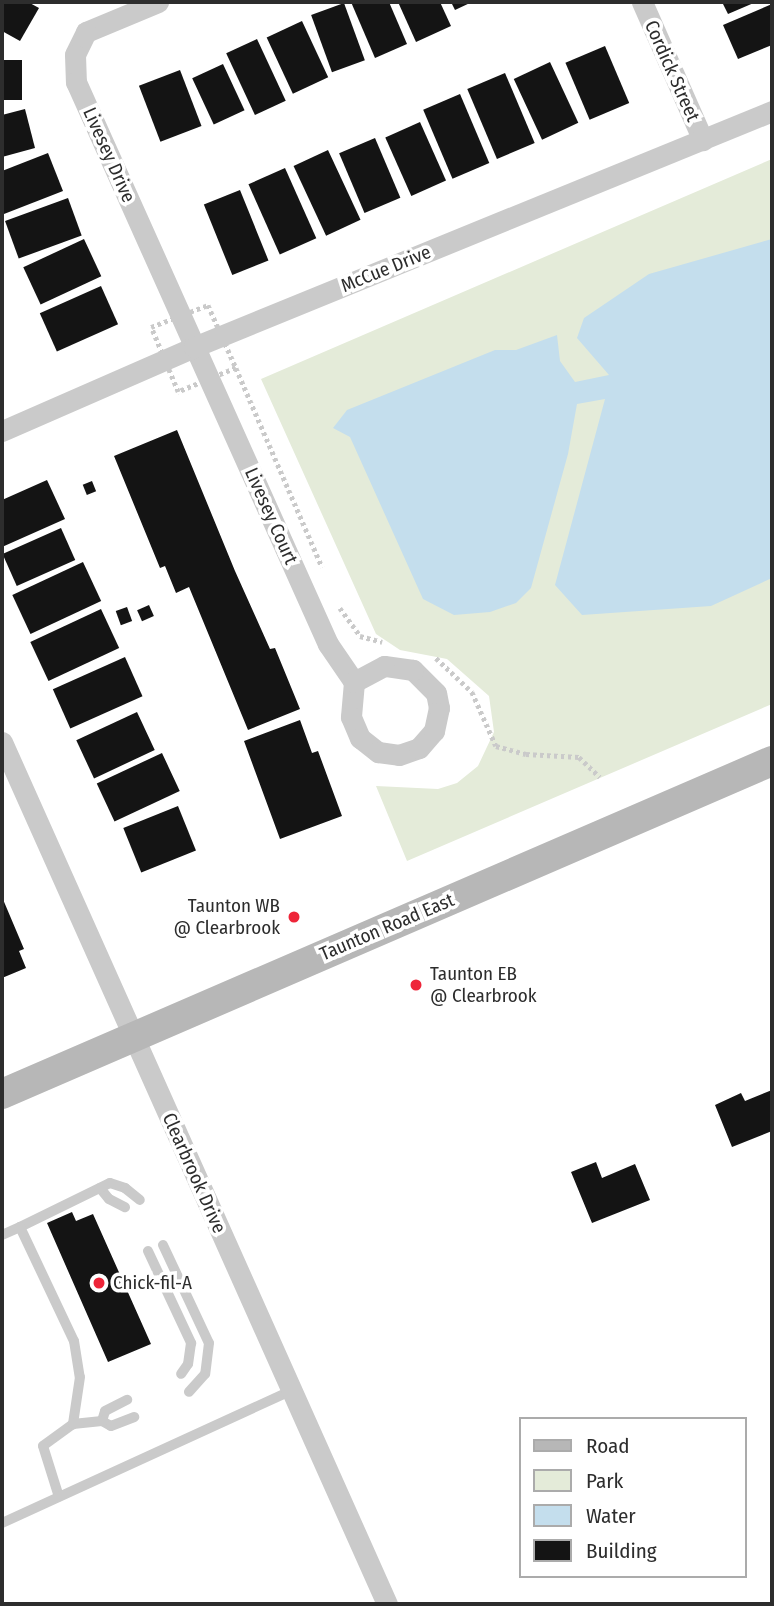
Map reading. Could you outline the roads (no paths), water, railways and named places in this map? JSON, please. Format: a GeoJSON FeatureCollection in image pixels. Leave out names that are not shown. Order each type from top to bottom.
{"type":"FeatureCollection","features":[{"type":"Feature","properties":{"kind":"main road","name":"Taunton Road East"},"geometry":{"type":"LineString","coordinates":[[2,1094],[772,761]]}},
{"type":"Feature","properties":{"kind":"street","name":"Livesey Drive"},"geometry":{"type":"LineString","coordinates":[[158,2],[86,32],[75,55],[76,82],[194,347]]}},
{"type":"Feature","properties":{"kind":"street","name":"Cordick Street"},"geometry":{"type":"LineString","coordinates":[[642,2],[703,140]]}},
{"type":"Feature","properties":{"kind":"street","name":"McCue Drive"},"geometry":{"type":"LineString","coordinates":[[2,431],[194,347],[772,111]]}},
{"type":"Feature","properties":{"kind":"street","name":"Livesey Court"},"geometry":{"type":"LineString","coordinates":[[194,347],[328,644],[354,681]]}},
{"type":"Feature","properties":{"kind":"street"},"geometry":{"type":"LineString","coordinates":[[384,666],[413,670],[436,693],[439,708],[434,731],[419,748],[399,755],[378,751],[360,738],[351,718],[354,681],[384,666]]}},
{"type":"Feature","properties":{"kind":"street","name":"Clearbrook Drive"},"geometry":{"type":"LineString","coordinates":[[2,742],[387,1604]]}},
{"type":"Feature","properties":{"kind":"lane"},"geometry":{"type":"LineString","coordinates":[[2,1236],[110,1182],[140,1200]]}},
{"type":"Feature","properties":{"kind":"lane"},"geometry":{"type":"LineString","coordinates":[[100,1188],[109,1199],[125,1207]]}},
{"type":"Feature","properties":{"kind":"lane"},"geometry":{"type":"LineString","coordinates":[[20,1227],[74,1340],[80,1377],[73,1424]]}},
{"type":"Feature","properties":{"kind":"lane"},"geometry":{"type":"LineString","coordinates":[[163,1245],[209,1343],[205,1374],[189,1392]]}},
{"type":"Feature","properties":{"kind":"lane"},"geometry":{"type":"LineString","coordinates":[[148,1251],[191,1343],[188,1364],[181,1374]]}},
{"type":"Feature","properties":{"kind":"lane"},"geometry":{"type":"LineString","coordinates":[[2,1523],[292,1390]]}},
{"type":"Feature","properties":{"kind":"lane"},"geometry":{"type":"LineString","coordinates":[[102,1421],[105,1411],[127,1400]]}},
{"type":"Feature","properties":{"kind":"lane"},"geometry":{"type":"LineString","coordinates":[[60,1497],[43,1446],[73,1424],[102,1421],[111,1426],[134,1417]]}},
{"type":"Feature","properties":{"kind":"water"},"geometry":{"type":"Polygon","coordinates":[[[772,239],[772,578],[711,606],[582,615],[555,585],[605,399],[577,404],[568,454],[531,588],[516,603],[490,612],[454,615],[423,599],[350,437],[333,428],[347,410],[495,350],[516,350],[557,335],[560,361],[575,382],[609,375],[577,338],[584,318],[649,274],[772,239]]]}},
{"type":"Feature","properties":{"kind":"place","name":"Taunton WB @ Clearbrook"},"geometry":{"type":"Point","coordinates":[294,917]}},
{"type":"Feature","properties":{"kind":"place","name":"Taunton EB @ Clearbrook"},"geometry":{"type":"Point","coordinates":[416,985]}},
{"type":"Feature","properties":{"kind":"place","name":"Chick-fil-A"},"geometry":{"type":"Point","coordinates":[99,1283]}}]}
